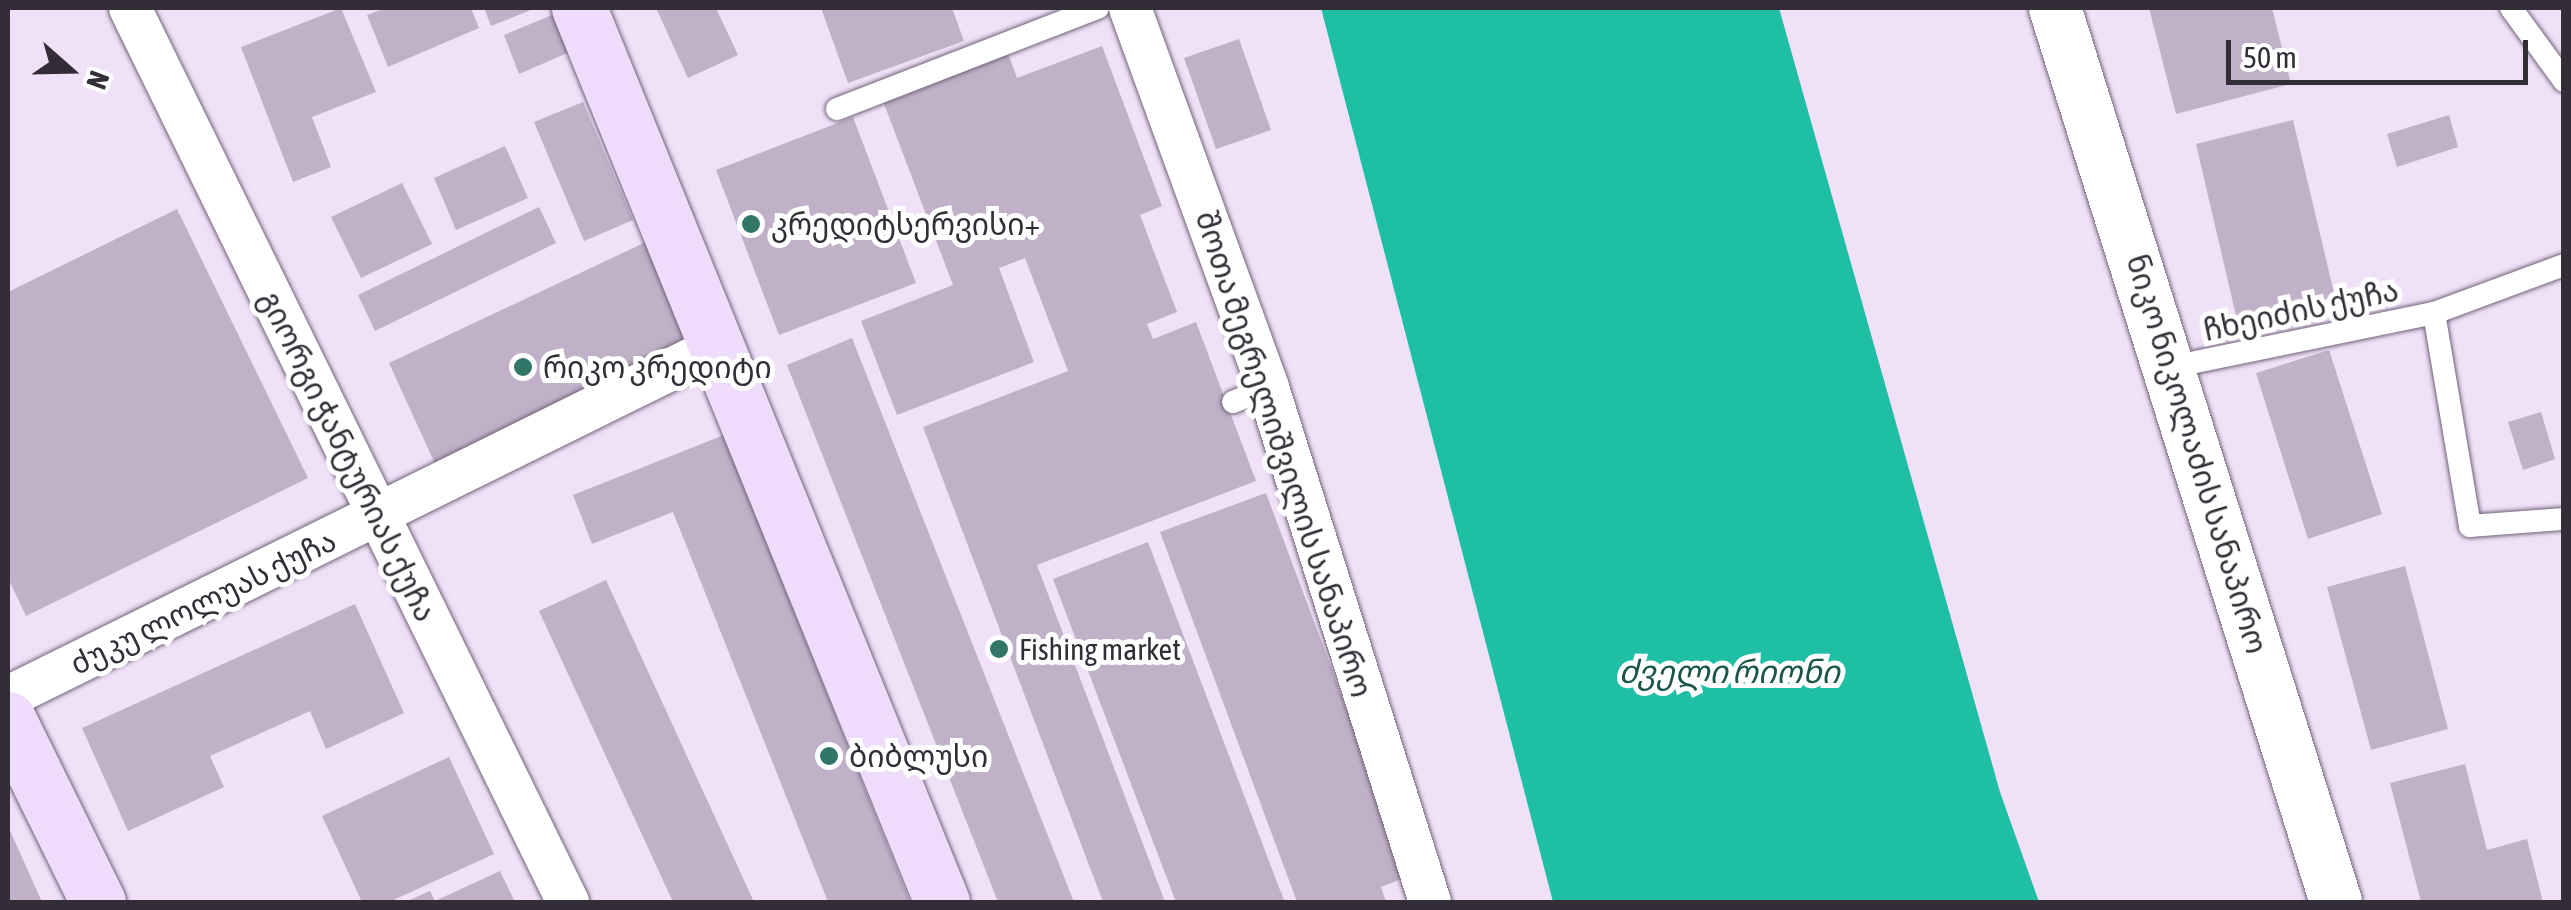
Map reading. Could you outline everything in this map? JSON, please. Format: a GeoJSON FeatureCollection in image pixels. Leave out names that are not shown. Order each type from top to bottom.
{"type":"FeatureCollection","features":[{"type":"Feature","properties":{"kind":"main road"},"geometry":{"type":"LineString","coordinates":[[579,8],[720,344],[942,902]]}},
{"type":"Feature","properties":{"kind":"main road"},"geometry":{"type":"LineString","coordinates":[[8,719],[98,902]]}},
{"type":"Feature","properties":{"kind":"street","name":"გიორგი ჭანტურიას ქუჩა"},"geometry":{"type":"LineString","coordinates":[[130,8],[568,902]]}},
{"type":"Feature","properties":{"kind":"street","name":"შოთა მეგრელიშვილის სანაპირო"},"geometry":{"type":"LineString","coordinates":[[1130,8],[1251,395],[1430,902]]}},
{"type":"Feature","properties":{"kind":"street","name":"ნიკო ნიკოლაძის სანაპირო"},"geometry":{"type":"LineString","coordinates":[[2055,8],[2171,367],[2336,902]]}},
{"type":"Feature","properties":{"kind":"street","name":"ძუკუ ლოლუას ქუჩა"},"geometry":{"type":"LineString","coordinates":[[8,697],[720,344]]}},
{"type":"Feature","properties":{"kind":"lane"},"geometry":{"type":"LineString","coordinates":[[836,109],[1098,8]]}},
{"type":"Feature","properties":{"kind":"lane"},"geometry":{"type":"LineString","coordinates":[[2511,8],[2564,81]]}},
{"type":"Feature","properties":{"kind":"lane"},"geometry":{"type":"LineString","coordinates":[[2434,313],[2564,265]]}},
{"type":"Feature","properties":{"kind":"lane","name":"ჩხეიძის ქუჩა"},"geometry":{"type":"LineString","coordinates":[[2171,367],[2434,313],[2470,526],[2564,519]]}},
{"type":"Feature","properties":{"kind":"water","name":"ძველი რიონი"},"geometry":{"type":"Polygon","coordinates":[[[1321,8],[1779,8],[2000,792],[2039,902],[1553,902],[1321,8]]]}},
{"type":"Feature","properties":{"kind":"building"},"geometry":{"type":"Polygon","coordinates":[[[341,8],[376,92],[312,117],[331,167],[293,182],[241,47],[341,8]]]}},
{"type":"Feature","properties":{"kind":"building"},"geometry":{"type":"Polygon","coordinates":[[[386,8],[471,8],[479,28],[388,67],[367,15],[386,8]]]}},
{"type":"Feature","properties":{"kind":"building"},"geometry":{"type":"Polygon","coordinates":[[[484,8],[536,8],[491,26],[484,8]]]}},
{"type":"Feature","properties":{"kind":"building"},"geometry":{"type":"Polygon","coordinates":[[[656,8],[716,8],[738,55],[688,78],[656,8]]]}},
{"type":"Feature","properties":{"kind":"building"},"geometry":{"type":"Polygon","coordinates":[[[821,8],[952,8],[964,41],[848,83],[821,8]]]}},
{"type":"Feature","properties":{"kind":"building"},"geometry":{"type":"Polygon","coordinates":[[[2149,8],[2272,8],[2291,84],[2176,114],[2149,8]]]}},
{"type":"Feature","properties":{"kind":"building"},"geometry":{"type":"Polygon","coordinates":[[[564,10],[579,48],[519,74],[504,35],[564,10]]]}},
{"type":"Feature","properties":{"kind":"building"},"geometry":{"type":"Polygon","coordinates":[[[1239,39],[1271,130],[1216,149],[1184,58],[1239,39]]]}},
{"type":"Feature","properties":{"kind":"building"},"geometry":{"type":"Polygon","coordinates":[[[1102,46],[1162,206],[1140,215],[1177,312],[1147,324],[1153,339],[1196,322],[1256,481],[1037,565],[1165,902],[1103,902],[923,427],[1068,371],[1025,258],[999,268],[1034,362],[897,415],[861,321],[953,285],[881,96],[1006,48],[1017,78],[1102,46]]]}},
{"type":"Feature","properties":{"kind":"building"},"geometry":{"type":"Polygon","coordinates":[[[583,102],[633,220],[584,241],[534,122],[583,102]]]}},
{"type":"Feature","properties":{"kind":"building"},"geometry":{"type":"Polygon","coordinates":[[[2449,115],[2458,147],[2397,167],[2387,134],[2449,115]]]}},
{"type":"Feature","properties":{"kind":"building"},"geometry":{"type":"Polygon","coordinates":[[[853,117],[916,283],[779,335],[716,170],[853,117]]]}},
{"type":"Feature","properties":{"kind":"building"},"geometry":{"type":"Polygon","coordinates":[[[2293,120],[2335,297],[2237,320],[2196,144],[2293,120]]]}},
{"type":"Feature","properties":{"kind":"building"},"geometry":{"type":"Polygon","coordinates":[[[505,146],[528,198],[456,230],[434,178],[505,146]]]}},
{"type":"Feature","properties":{"kind":"building"},"geometry":{"type":"Polygon","coordinates":[[[402,183],[432,244],[361,278],[331,217],[402,183]]]}},
{"type":"Feature","properties":{"kind":"building"},"geometry":{"type":"Polygon","coordinates":[[[539,207],[556,243],[375,331],[358,295],[539,207]]]}},
{"type":"Feature","properties":{"kind":"building"},"geometry":{"type":"Polygon","coordinates":[[[177,209],[308,478],[26,616],[8,578],[8,292],[177,209]]]}},
{"type":"Feature","properties":{"kind":"building"},"geometry":{"type":"Polygon","coordinates":[[[646,242],[693,345],[436,466],[389,363],[646,242]]]}},
{"type":"Feature","properties":{"kind":"building"},"geometry":{"type":"Polygon","coordinates":[[[852,338],[1074,902],[998,902],[787,365],[852,338]]]}},
{"type":"Feature","properties":{"kind":"building"},"geometry":{"type":"Polygon","coordinates":[[[2329,350],[2382,514],[2308,539],[2256,373],[2329,350]]]}},
{"type":"Feature","properties":{"kind":"building"},"geometry":{"type":"Polygon","coordinates":[[[2541,412],[2555,459],[2523,470],[2508,422],[2541,412]]]}},
{"type":"Feature","properties":{"kind":"building"},"geometry":{"type":"Polygon","coordinates":[[[724,435],[910,902],[828,902],[673,512],[592,544],[573,495],[724,435]]]}},
{"type":"Feature","properties":{"kind":"building"},"geometry":{"type":"Polygon","coordinates":[[[1266,493],[1409,876],[1381,887],[1386,902],[1297,902],[1160,532],[1266,493]]]}},
{"type":"Feature","properties":{"kind":"building"},"geometry":{"type":"Polygon","coordinates":[[[1148,542],[1285,902],[1176,902],[1053,579],[1148,542]]]}},
{"type":"Feature","properties":{"kind":"building"},"geometry":{"type":"Polygon","coordinates":[[[2405,566],[2448,729],[2371,750],[2327,587],[2405,566]]]}},
{"type":"Feature","properties":{"kind":"building"},"geometry":{"type":"Polygon","coordinates":[[[606,580],[754,902],[673,902],[539,611],[606,580]]]}},
{"type":"Feature","properties":{"kind":"building"},"geometry":{"type":"Polygon","coordinates":[[[355,604],[404,713],[326,749],[310,711],[210,756],[224,787],[128,831],[82,728],[355,604]]]}},
{"type":"Feature","properties":{"kind":"building"},"geometry":{"type":"Polygon","coordinates":[[[449,757],[494,854],[389,902],[362,902],[322,816],[449,757]]]}},
{"type":"Feature","properties":{"kind":"building"},"geometry":{"type":"Polygon","coordinates":[[[2465,764],[2487,850],[2527,839],[2543,902],[2421,902],[2390,783],[2465,764]]]}},
{"type":"Feature","properties":{"kind":"building"},"geometry":{"type":"Polygon","coordinates":[[[8,826],[42,902],[8,902],[8,826]]]}},
{"type":"Feature","properties":{"kind":"building"},"geometry":{"type":"Polygon","coordinates":[[[500,871],[515,902],[405,902],[430,891],[435,901],[500,871]]]}},
{"type":"Feature","properties":{"kind":"place","name":"კრედიტსერვისი+"},"geometry":{"type":"Point","coordinates":[751,224]}},
{"type":"Feature","properties":{"kind":"place","name":"რიკო კრედიტი"},"geometry":{"type":"Point","coordinates":[523,367]}},
{"type":"Feature","properties":{"kind":"place","name":"Fishing market"},"geometry":{"type":"Point","coordinates":[999,649]}},
{"type":"Feature","properties":{"kind":"place","name":"ბიბლუსი"},"geometry":{"type":"Point","coordinates":[829,756]}}]}
